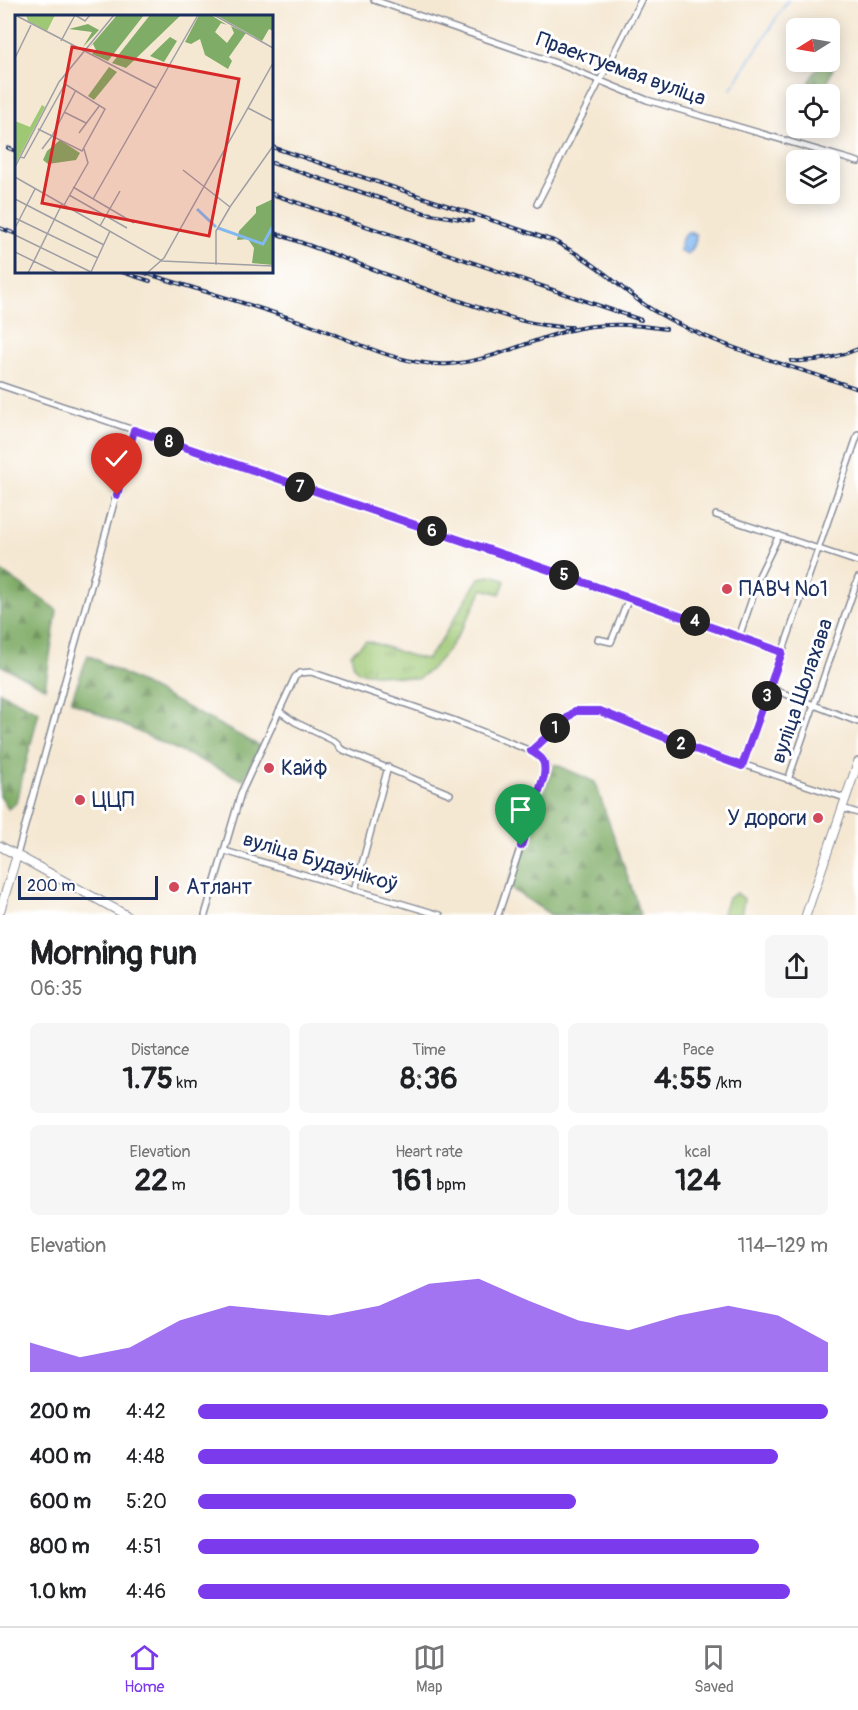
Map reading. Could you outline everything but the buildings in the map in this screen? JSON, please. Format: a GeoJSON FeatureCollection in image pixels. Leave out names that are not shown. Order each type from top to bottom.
{"type":"FeatureCollection","features":[{"type":"Feature","properties":{"kind":"main road"},"geometry":{"type":"LineString","coordinates":[[806,915],[858,762]]}},
{"type":"Feature","properties":{"kind":"main road"},"geometry":{"type":"LineString","coordinates":[[0,846],[126,915]]}},
{"type":"Feature","properties":{"kind":"street","name":"Праектуемая вуліца"},"geometry":{"type":"LineString","coordinates":[[374,0],[599,80],[647,100],[858,162]]}},
{"type":"Feature","properties":{"kind":"street"},"geometry":{"type":"LineString","coordinates":[[537,204],[640,0]]}},
{"type":"Feature","properties":{"kind":"street"},"geometry":{"type":"LineString","coordinates":[[0,385],[630,598],[782,652]]}},
{"type":"Feature","properties":{"kind":"street"},"geometry":{"type":"LineString","coordinates":[[0,911],[134,430]]}},
{"type":"Feature","properties":{"kind":"street"},"geometry":{"type":"LineString","coordinates":[[742,766],[858,434]]}},
{"type":"Feature","properties":{"kind":"street"},"geometry":{"type":"LineString","coordinates":[[716,515],[858,562]]}},
{"type":"Feature","properties":{"kind":"street"},"geometry":{"type":"LineString","coordinates":[[759,576],[779,535]]}},
{"type":"Feature","properties":{"kind":"street","name":"вуліца Шолахава"},"geometry":{"type":"LineString","coordinates":[[788,780],[858,578]]}},
{"type":"Feature","properties":{"kind":"street"},"geometry":{"type":"LineString","coordinates":[[739,637],[757,584]]}},
{"type":"Feature","properties":{"kind":"street"},"geometry":{"type":"LineString","coordinates":[[598,639],[611,642],[630,598]]}},
{"type":"Feature","properties":{"kind":"street"},"geometry":{"type":"LineString","coordinates":[[205,915],[241,793],[295,677],[300,673],[311,672],[453,720],[543,758],[546,764],[544,776],[498,915]]}},
{"type":"Feature","properties":{"kind":"street"},"geometry":{"type":"LineString","coordinates":[[770,688],[858,722]]}},
{"type":"Feature","properties":{"kind":"street"},"geometry":{"type":"LineString","coordinates":[[279,711],[295,722],[336,742],[341,749],[450,794]]}},
{"type":"Feature","properties":{"kind":"street"},"geometry":{"type":"LineString","coordinates":[[531,751],[575,711],[600,711],[742,766],[845,798]]}},
{"type":"Feature","properties":{"kind":"street"},"geometry":{"type":"LineString","coordinates":[[356,890],[388,767]]}},
{"type":"Feature","properties":{"kind":"street"},"geometry":{"type":"LineString","coordinates":[[842,808],[858,813]]}},
{"type":"Feature","properties":{"kind":"street","name":"вуліца Будаўнікоў"},"geometry":{"type":"LineString","coordinates":[[225,850],[440,915]]}},
{"type":"Feature","properties":{"kind":"green space"},"geometry":{"type":"Polygon","coordinates":[[[815,72],[831,72],[827,84],[809,84],[815,72]]]}},
{"type":"Feature","properties":{"kind":"green space"},"geometry":{"type":"Polygon","coordinates":[[[0,570],[57,610],[45,688],[0,665],[0,570]]]}},
{"type":"Feature","properties":{"kind":"green space"},"geometry":{"type":"Polygon","coordinates":[[[495,575],[505,581],[500,594],[483,589],[448,650],[418,679],[359,672],[354,667],[351,654],[366,641],[427,659],[479,578],[495,575]]]}},
{"type":"Feature","properties":{"kind":"green space"},"geometry":{"type":"Polygon","coordinates":[[[88,655],[260,746],[243,780],[71,701],[88,655]]]}},
{"type":"Feature","properties":{"kind":"green space"},"geometry":{"type":"Polygon","coordinates":[[[0,692],[39,712],[16,803],[8,809],[0,796],[0,692]]]}},
{"type":"Feature","properties":{"kind":"green space"},"geometry":{"type":"Polygon","coordinates":[[[555,764],[595,782],[641,915],[551,915],[507,886],[555,764]]]}},
{"type":"Feature","properties":{"kind":"green space"},"geometry":{"type":"Polygon","coordinates":[[[737,893],[744,899],[741,915],[722,915],[728,898],[737,893]]]}},
{"type":"Feature","properties":{"kind":"water"},"geometry":{"type":"Polygon","coordinates":[[[688,232],[696,234],[696,240],[688,254],[680,251],[680,248],[681,240],[688,232]]]}},
{"type":"Feature","properties":{"kind":"waterway"},"geometry":{"type":"LineString","coordinates":[[731,89],[788,0]]}},
{"type":"Feature","properties":{"kind":"railway"},"geometry":{"type":"LineString","coordinates":[[273,147],[554,241],[595,266],[643,304],[680,325],[729,346],[858,389]]}},
{"type":"Feature","properties":{"kind":"railway"},"geometry":{"type":"LineString","coordinates":[[8,148],[15,151]]}},
{"type":"Feature","properties":{"kind":"railway"},"geometry":{"type":"LineString","coordinates":[[273,163],[425,213],[472,221]]}},
{"type":"Feature","properties":{"kind":"railway"},"geometry":{"type":"LineString","coordinates":[[273,194],[641,320]]}},
{"type":"Feature","properties":{"kind":"railway"},"geometry":{"type":"LineString","coordinates":[[0,228],[15,234]]}},
{"type":"Feature","properties":{"kind":"railway"},"geometry":{"type":"LineString","coordinates":[[273,232],[499,314],[543,325],[572,327]]}},
{"type":"Feature","properties":{"kind":"railway"},"geometry":{"type":"LineString","coordinates":[[125,273],[150,281]]}},
{"type":"Feature","properties":{"kind":"railway"},"geometry":{"type":"LineString","coordinates":[[145,273],[302,322],[374,350],[430,364],[450,364],[480,359],[552,335],[592,326],[629,325],[666,329]]}},
{"type":"Feature","properties":{"kind":"railway"},"geometry":{"type":"LineString","coordinates":[[791,361],[826,359],[858,349]]}},
{"type":"Feature","properties":{"kind":"place","name":"ПАВЧ №1"},"geometry":{"type":"Point","coordinates":[727,589]}},
{"type":"Feature","properties":{"kind":"place","name":"Кайф"},"geometry":{"type":"Point","coordinates":[269,768]}},
{"type":"Feature","properties":{"kind":"place","name":"ЦЦП"},"geometry":{"type":"Point","coordinates":[80,800]}},
{"type":"Feature","properties":{"kind":"place","name":"У дороги"},"geometry":{"type":"Point","coordinates":[818,818]}},
{"type":"Feature","properties":{"kind":"place","name":"Атлант"},"geometry":{"type":"Point","coordinates":[174,887]}},
{"type":"Feature","properties":{"kind":"route"},"geometry":{"type":"LineString","coordinates":[[117,495],[134,430],[650,604],[782,652],[742,766],[600,711],[575,711],[531,751],[543,758],[546,764],[521,846]]}}]}
